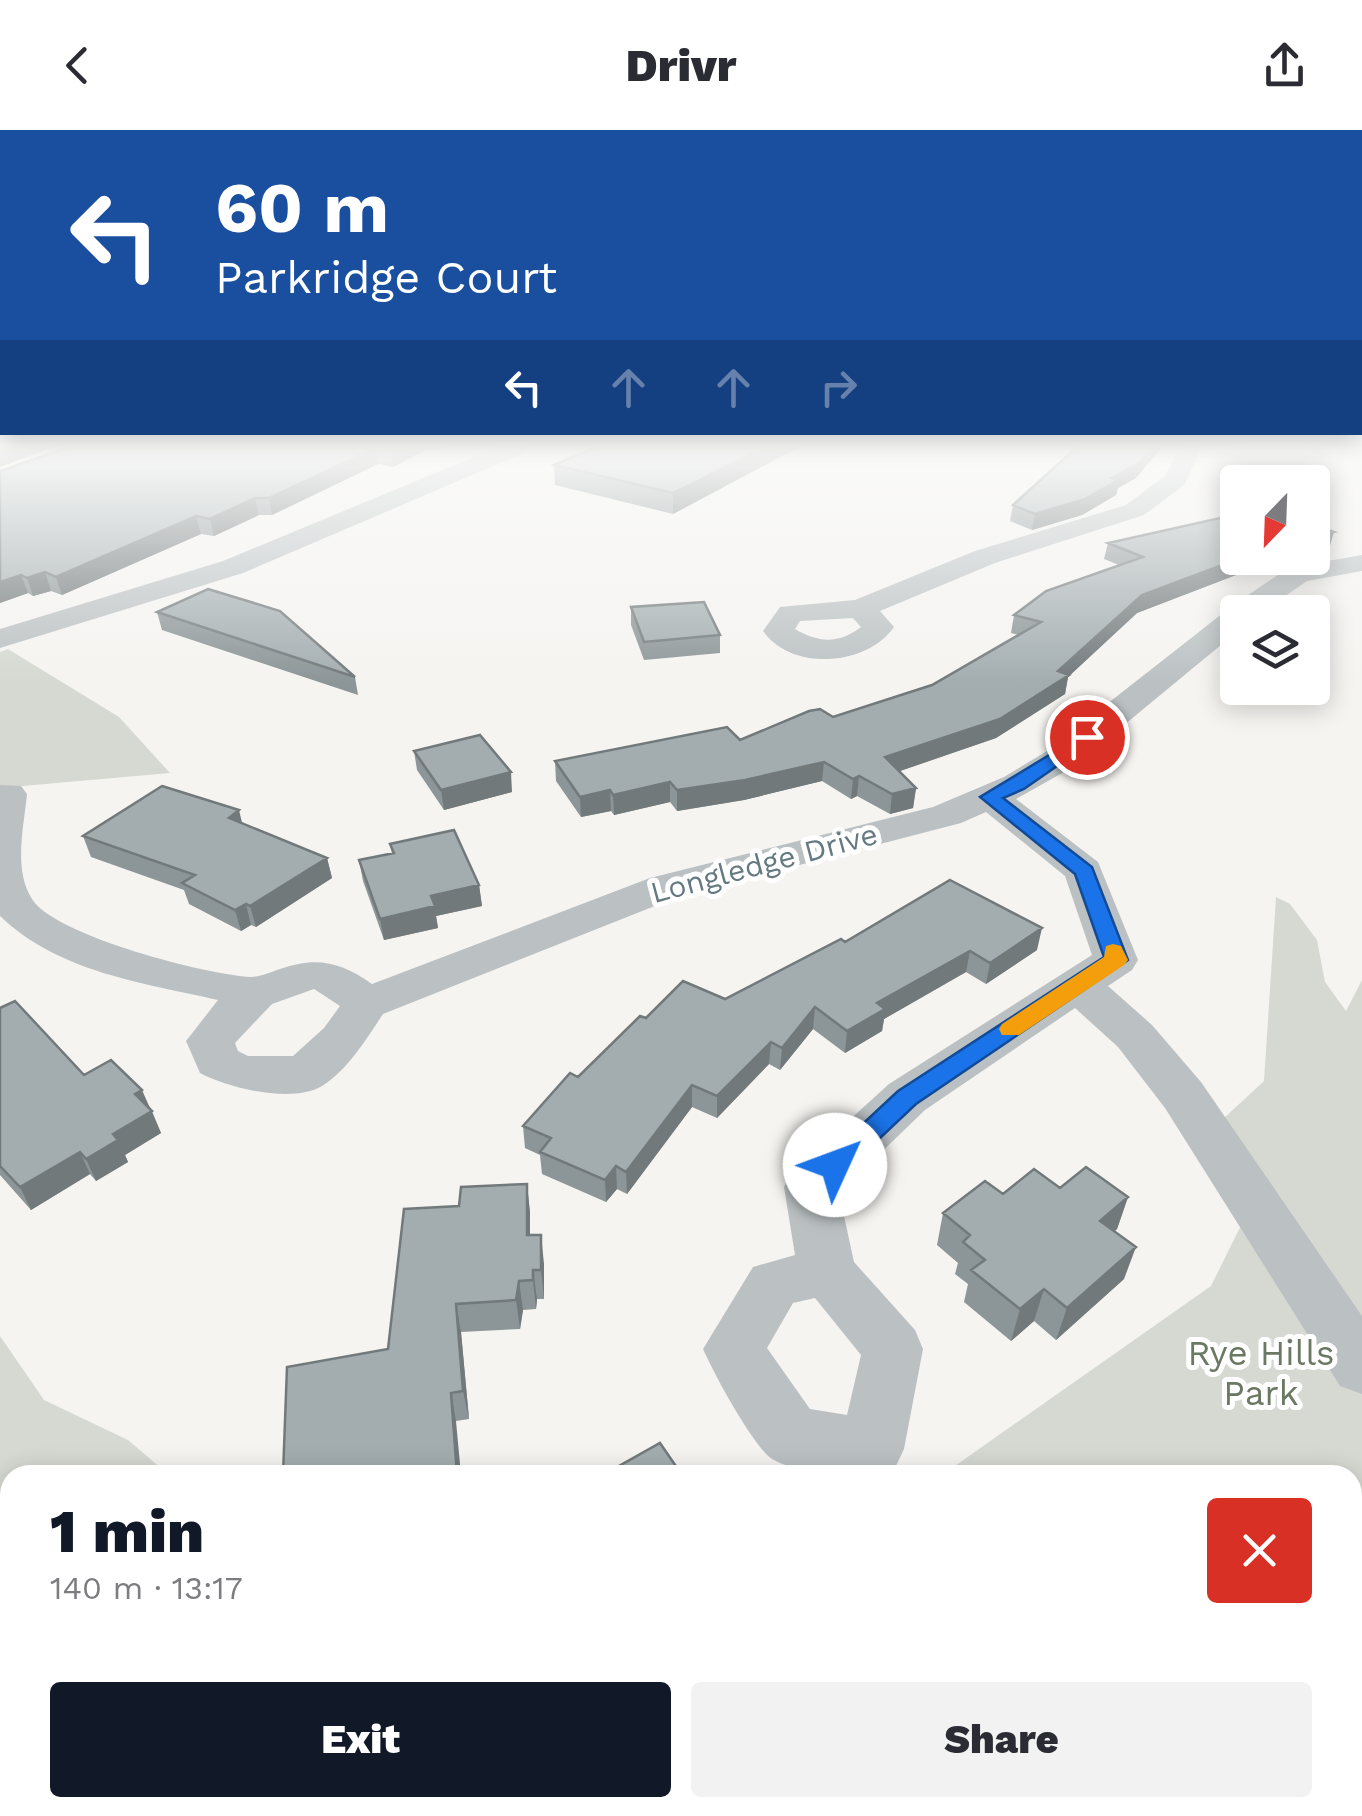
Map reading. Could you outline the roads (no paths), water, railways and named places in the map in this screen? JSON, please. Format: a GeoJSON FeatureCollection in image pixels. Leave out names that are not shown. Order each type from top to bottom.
{"type":"FeatureCollection","features":[{"type":"Feature","properties":{"kind":"street"},"geometry":{"type":"LineString","coordinates":[[0,638],[233,567],[331,526]]}},
{"type":"Feature","properties":{"kind":"street"},"geometry":{"type":"LineString","coordinates":[[860,609],[985,557],[1085,526]]}},
{"type":"Feature","properties":{"kind":"street","name":"Longledge Drive"},"geometry":{"type":"LineString","coordinates":[[1268,595],[1298,574],[1362,563]]}},
{"type":"Feature","properties":{"kind":"street","name":"Longledge Drive"},"geometry":{"type":"LineString","coordinates":[[354,1022],[333,978],[311,974],[256,993],[232,1013],[210,1041],[217,1061],[241,1072],[304,1074],[354,1022],[665,887],[946,815],[1017,786],[1060,759],[1220,630]]}},
{"type":"Feature","properties":{"kind":"street"},"geometry":{"type":"LineString","coordinates":[[8,794],[1,871],[12,905],[29,920],[108,961],[256,993]]}},
{"type":"Feature","properties":{"kind":"street"},"geometry":{"type":"LineString","coordinates":[[827,1271],[811,1187],[907,1097],[1116,960],[1084,871],[990,797]]}},
{"type":"Feature","properties":{"kind":"street"},"geometry":{"type":"LineString","coordinates":[[1078,985],[1135,1036],[1183,1095],[1362,1367]]}},
{"type":"Feature","properties":{"kind":"park label","name":"Rye Hills Park"},"geometry":{"type":"Point","coordinates":[1261,1373]}}]}
